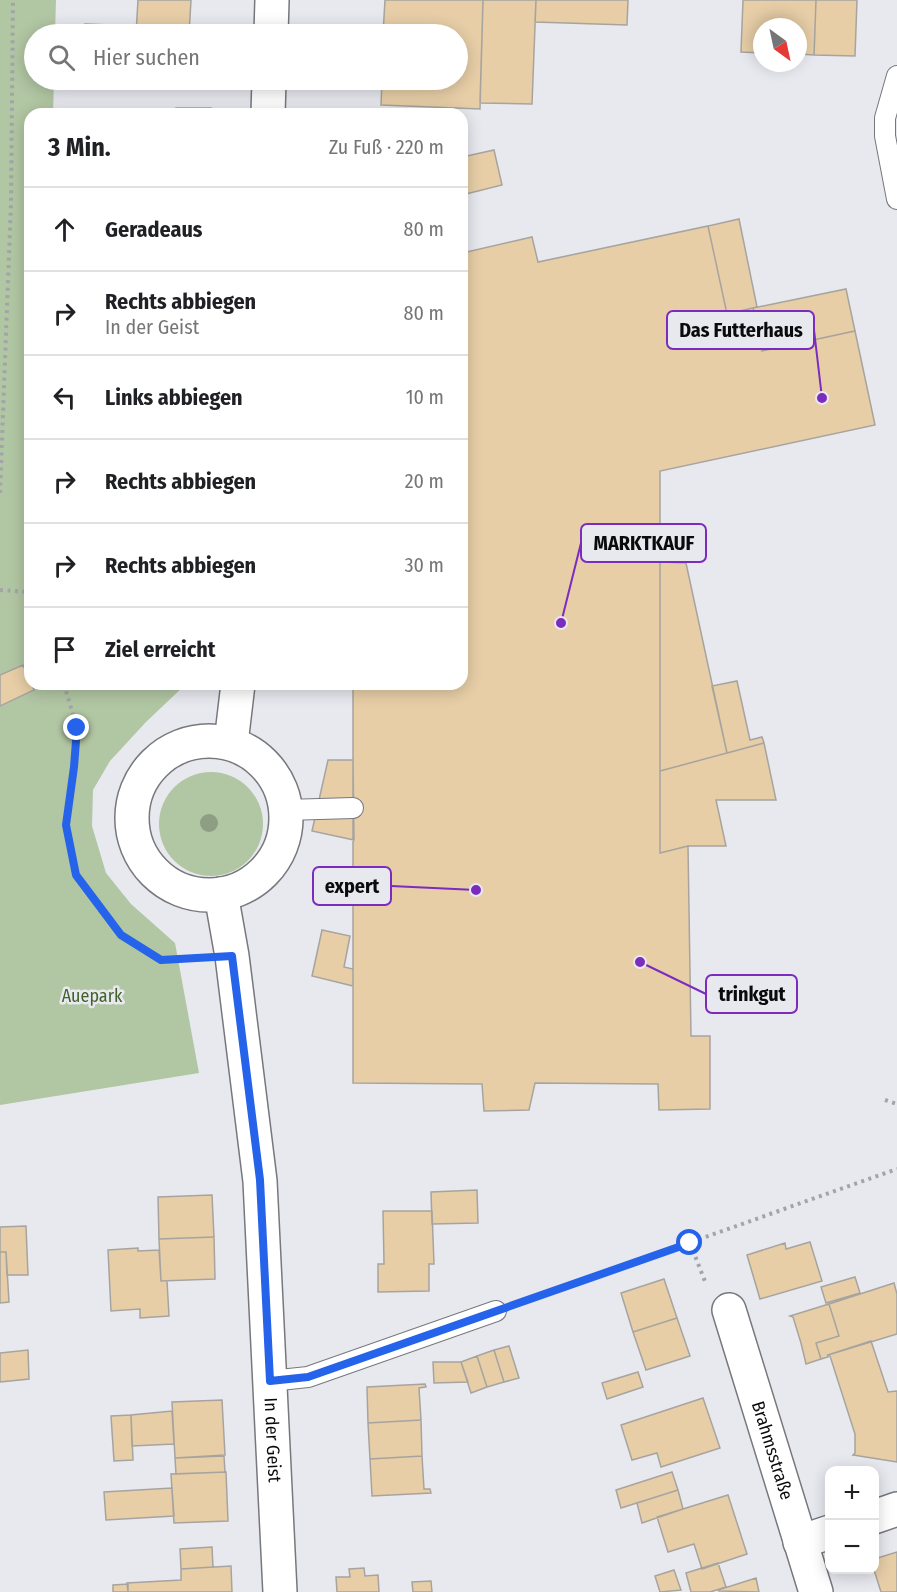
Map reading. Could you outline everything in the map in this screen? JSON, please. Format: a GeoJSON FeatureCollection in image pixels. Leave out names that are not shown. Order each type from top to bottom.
{"type":"FeatureCollection","features":[{"type":"Feature","properties":{"kind":"main road"},"geometry":{"type":"LineString","coordinates":[[271,24],[272,0]]}},
{"type":"Feature","properties":{"kind":"main road"},"geometry":{"type":"LineString","coordinates":[[268,108],[269,90]]}},
{"type":"Feature","properties":{"kind":"main road"},"geometry":{"type":"LineString","coordinates":[[231,743],[237,690]]}},
{"type":"Feature","properties":{"kind":"main road"},"geometry":{"type":"LineString","coordinates":[[209,740],[231,743],[252,753],[269,768],[281,788],[286,810],[285,833],[277,855],[263,874],[244,887],[221,894],[200,895],[179,890],[160,879],[146,864],[135,844],[131,824],[132,802],[140,782],[152,764],[169,751],[188,742],[209,740]]}},
{"type":"Feature","properties":{"kind":"main road","name":"In der Geist"},"geometry":{"type":"LineString","coordinates":[[221,894],[232,956],[260,1180],[280,1592]]}},
{"type":"Feature","properties":{"kind":"main road","name":"Brahmsstraße"},"geometry":{"type":"LineString","coordinates":[[729,1310],[815,1537],[816,1592]]}},
{"type":"Feature","properties":{"kind":"main road"},"geometry":{"type":"LineString","coordinates":[[879,1515],[897,1509]]}},
{"type":"Feature","properties":{"kind":"lane"},"geometry":{"type":"LineString","coordinates":[[897,76],[885,118],[885,136],[897,200]]}},
{"type":"Feature","properties":{"kind":"lane"},"geometry":{"type":"LineString","coordinates":[[286,810],[354,808]]}},
{"type":"Feature","properties":{"kind":"lane"},"geometry":{"type":"LineString","coordinates":[[270,1381],[308,1377],[496,1311]]}},
{"type":"Feature","properties":{"kind":"path"},"geometry":{"type":"LineString","coordinates":[[0,493],[10,214],[13,0]]}},
{"type":"Feature","properties":{"kind":"path"},"geometry":{"type":"LineString","coordinates":[[0,590],[24,592]]}},
{"type":"Feature","properties":{"kind":"path"},"geometry":{"type":"LineString","coordinates":[[66,690],[77,728],[66,825],[76,875],[121,935],[161,960],[232,956]]}},
{"type":"Feature","properties":{"kind":"path"},"geometry":{"type":"LineString","coordinates":[[885,1100],[897,1104]]}},
{"type":"Feature","properties":{"kind":"path"},"geometry":{"type":"LineString","coordinates":[[496,1311],[897,1169]]}},
{"type":"Feature","properties":{"kind":"path"},"geometry":{"type":"LineString","coordinates":[[690,1243],[712,1299],[729,1310]]}},
{"type":"Feature","properties":{"kind":"green space","name":"Auepark"},"geometry":{"type":"Polygon","coordinates":[[[0,0],[56,0],[55,24],[24,24],[24,90],[54,90],[53,108],[24,108],[24,690],[180,690],[110,761],[93,790],[92,826],[106,873],[131,904],[175,943],[199,1073],[0,1105],[0,0]]]}},
{"type":"Feature","properties":{"kind":"green space"},"geometry":{"type":"Polygon","coordinates":[[[211,772],[231,776],[248,787],[259,804],[263,824],[259,844],[248,861],[231,872],[211,876],[191,872],[174,861],[163,844],[159,824],[163,804],[174,787],[191,776],[211,772]]]}},
{"type":"Feature","properties":{"kind":"building"},"geometry":{"type":"Polygon","coordinates":[[[138,0],[191,0],[190,24],[137,24],[138,0]]]}},
{"type":"Feature","properties":{"kind":"building"},"geometry":{"type":"Polygon","coordinates":[[[385,0],[483,0],[480,109],[381,105],[382,90],[468,90],[468,24],[384,24],[385,0]]]}},
{"type":"Feature","properties":{"kind":"building"},"geometry":{"type":"Polygon","coordinates":[[[483,0],[536,0],[532,104],[480,103],[483,0]]]}},
{"type":"Feature","properties":{"kind":"building"},"geometry":{"type":"Polygon","coordinates":[[[536,0],[628,0],[627,25],[535,22],[536,0]]]}},
{"type":"Feature","properties":{"kind":"building"},"geometry":{"type":"Polygon","coordinates":[[[743,0],[816,0],[814,55],[807,55],[807,18],[753,18],[753,53],[741,52],[743,0]]]}},
{"type":"Feature","properties":{"kind":"building"},"geometry":{"type":"Polygon","coordinates":[[[816,0],[857,0],[855,56],[814,55],[816,0]]]}},
{"type":"Feature","properties":{"kind":"building"},"geometry":{"type":"Polygon","coordinates":[[[494,150],[502,185],[468,194],[468,156],[494,150]]]}},
{"type":"Feature","properties":{"kind":"building"},"geometry":{"type":"Polygon","coordinates":[[[739,219],[757,307],[727,314],[708,226],[739,219]]]}},
{"type":"Feature","properties":{"kind":"building"},"geometry":{"type":"Polygon","coordinates":[[[708,226],[727,314],[753,308],[762,351],[855,331],[875,425],[660,471],[660,853],[688,846],[691,1036],[710,1036],[710,1109],[659,1110],[658,1084],[535,1083],[529,1110],[484,1111],[482,1084],[353,1083],[353,690],[468,690],[468,252],[532,237],[538,262],[708,226]]]}},
{"type":"Feature","properties":{"kind":"building"},"geometry":{"type":"Polygon","coordinates":[[[846,289],[855,331],[762,351],[753,308],[846,289]]]}},
{"type":"Feature","properties":{"kind":"building"},"geometry":{"type":"Polygon","coordinates":[[[660,562],[686,563],[727,753],[660,771],[660,562]]]}},
{"type":"Feature","properties":{"kind":"building"},"geometry":{"type":"Polygon","coordinates":[[[23,665],[24,690],[34,690],[0,706],[0,675],[23,665]]]}},
{"type":"Feature","properties":{"kind":"building"},"geometry":{"type":"Polygon","coordinates":[[[737,681],[750,740],[762,737],[764,743],[727,753],[712,686],[737,681]]]}},
{"type":"Feature","properties":{"kind":"building"},"geometry":{"type":"Polygon","coordinates":[[[764,743],[776,800],[716,800],[726,846],[688,846],[660,853],[660,771],[764,743]]]}},
{"type":"Feature","properties":{"kind":"building"},"geometry":{"type":"Polygon","coordinates":[[[328,760],[353,760],[354,840],[312,831],[328,760]]]}},
{"type":"Feature","properties":{"kind":"building"},"geometry":{"type":"Polygon","coordinates":[[[322,930],[350,936],[344,967],[353,969],[353,986],[312,976],[322,930]]]}},
{"type":"Feature","properties":{"kind":"building"},"geometry":{"type":"Polygon","coordinates":[[[477,1190],[478,1223],[432,1224],[431,1192],[477,1190]]]}},
{"type":"Feature","properties":{"kind":"building"},"geometry":{"type":"Polygon","coordinates":[[[212,1195],[214,1237],[159,1239],[158,1197],[212,1195]]]}},
{"type":"Feature","properties":{"kind":"building"},"geometry":{"type":"Polygon","coordinates":[[[383,1211],[432,1211],[434,1264],[429,1264],[429,1291],[378,1292],[378,1264],[384,1264],[383,1211]]]}},
{"type":"Feature","properties":{"kind":"building"},"geometry":{"type":"Polygon","coordinates":[[[26,1226],[28,1275],[7,1275],[6,1252],[0,1252],[0,1227],[26,1226]]]}},
{"type":"Feature","properties":{"kind":"building"},"geometry":{"type":"Polygon","coordinates":[[[214,1237],[215,1279],[161,1281],[159,1239],[214,1237]]]}},
{"type":"Feature","properties":{"kind":"building"},"geometry":{"type":"Polygon","coordinates":[[[810,1242],[822,1281],[760,1299],[747,1255],[785,1243],[786,1249],[810,1242]]]}},
{"type":"Feature","properties":{"kind":"building"},"geometry":{"type":"Polygon","coordinates":[[[138,1248],[138,1251],[159,1250],[161,1281],[167,1281],[169,1316],[140,1318],[140,1309],[111,1311],[108,1250],[138,1248]]]}},
{"type":"Feature","properties":{"kind":"building"},"geometry":{"type":"Polygon","coordinates":[[[0,1252],[6,1252],[9,1302],[0,1303],[0,1252]]]}},
{"type":"Feature","properties":{"kind":"building"},"geometry":{"type":"Polygon","coordinates":[[[855,1277],[860,1293],[826,1303],[821,1287],[855,1277]]]}},
{"type":"Feature","properties":{"kind":"building"},"geometry":{"type":"Polygon","coordinates":[[[664,1279],[677,1318],[633,1332],[621,1293],[664,1279]]]}},
{"type":"Feature","properties":{"kind":"building"},"geometry":{"type":"Polygon","coordinates":[[[894,1283],[897,1294],[897,1334],[821,1359],[816,1343],[839,1336],[829,1304],[894,1283]]]}},
{"type":"Feature","properties":{"kind":"building"},"geometry":{"type":"Polygon","coordinates":[[[829,1304],[839,1336],[816,1343],[821,1359],[806,1364],[793,1317],[790,1316],[829,1304]]]}},
{"type":"Feature","properties":{"kind":"building"},"geometry":{"type":"Polygon","coordinates":[[[677,1318],[690,1356],[646,1370],[633,1332],[677,1318]]]}},
{"type":"Feature","properties":{"kind":"building"},"geometry":{"type":"Polygon","coordinates":[[[871,1341],[888,1392],[897,1391],[897,1462],[853,1455],[855,1453],[855,1434],[828,1355],[871,1341]]]}},
{"type":"Feature","properties":{"kind":"building"},"geometry":{"type":"Polygon","coordinates":[[[509,1346],[519,1378],[504,1382],[494,1350],[509,1346]]]}},
{"type":"Feature","properties":{"kind":"building"},"geometry":{"type":"Polygon","coordinates":[[[28,1350],[29,1379],[0,1382],[0,1353],[28,1350]]]}},
{"type":"Feature","properties":{"kind":"building"},"geometry":{"type":"Polygon","coordinates":[[[494,1350],[504,1382],[487,1387],[477,1356],[494,1350]]]}},
{"type":"Feature","properties":{"kind":"building"},"geometry":{"type":"Polygon","coordinates":[[[477,1356],[487,1387],[471,1393],[461,1362],[477,1356]]]}},
{"type":"Feature","properties":{"kind":"building"},"geometry":{"type":"Polygon","coordinates":[[[433,1362],[461,1362],[468,1382],[434,1383],[433,1362]]]}},
{"type":"Feature","properties":{"kind":"building"},"geometry":{"type":"Polygon","coordinates":[[[638,1372],[643,1387],[607,1399],[602,1383],[638,1372]]]}},
{"type":"Feature","properties":{"kind":"building"},"geometry":{"type":"Polygon","coordinates":[[[425,1384],[426,1387],[419,1388],[421,1420],[368,1423],[367,1387],[425,1384]]]}},
{"type":"Feature","properties":{"kind":"building"},"geometry":{"type":"Polygon","coordinates":[[[703,1398],[720,1448],[661,1467],[657,1453],[632,1460],[621,1425],[703,1398]]]}},
{"type":"Feature","properties":{"kind":"building"},"geometry":{"type":"Polygon","coordinates":[[[222,1400],[225,1455],[175,1458],[172,1402],[222,1400]]]}},
{"type":"Feature","properties":{"kind":"building"},"geometry":{"type":"Polygon","coordinates":[[[172,1411],[174,1444],[132,1446],[131,1415],[172,1411]]]}},
{"type":"Feature","properties":{"kind":"building"},"geometry":{"type":"Polygon","coordinates":[[[131,1415],[133,1460],[114,1461],[111,1416],[131,1415]]]}},
{"type":"Feature","properties":{"kind":"building"},"geometry":{"type":"Polygon","coordinates":[[[421,1420],[422,1456],[370,1459],[368,1423],[421,1420]]]}},
{"type":"Feature","properties":{"kind":"building"},"geometry":{"type":"Polygon","coordinates":[[[224,1456],[225,1472],[176,1474],[175,1458],[224,1456]]]}},
{"type":"Feature","properties":{"kind":"building"},"geometry":{"type":"Polygon","coordinates":[[[422,1456],[424,1489],[430,1489],[431,1493],[372,1496],[370,1459],[422,1456]]]}},
{"type":"Feature","properties":{"kind":"building"},"geometry":{"type":"Polygon","coordinates":[[[226,1472],[228,1521],[174,1523],[171,1474],[226,1472]]]}},
{"type":"Feature","properties":{"kind":"building"},"geometry":{"type":"Polygon","coordinates":[[[672,1472],[678,1490],[621,1508],[616,1490],[672,1472]]]}},
{"type":"Feature","properties":{"kind":"building"},"geometry":{"type":"Polygon","coordinates":[[[172,1488],[174,1516],[106,1520],[104,1492],[172,1488]]]}},
{"type":"Feature","properties":{"kind":"building"},"geometry":{"type":"Polygon","coordinates":[[[678,1490],[683,1509],[642,1523],[637,1503],[678,1490]]]}},
{"type":"Feature","properties":{"kind":"building"},"geometry":{"type":"Polygon","coordinates":[[[728,1495],[747,1554],[702,1569],[694,1544],[668,1552],[657,1517],[728,1495]]]}},
{"type":"Feature","properties":{"kind":"building"},"geometry":{"type":"Polygon","coordinates":[[[212,1547],[213,1567],[181,1569],[180,1549],[212,1547]]]}},
{"type":"Feature","properties":{"kind":"building"},"geometry":{"type":"Polygon","coordinates":[[[897,1552],[897,1592],[881,1592],[875,1574],[879,1574],[879,1557],[897,1552]]]}},
{"type":"Feature","properties":{"kind":"building"},"geometry":{"type":"Polygon","coordinates":[[[718,1563],[726,1587],[710,1592],[691,1592],[686,1573],[718,1563]]]}},
{"type":"Feature","properties":{"kind":"building"},"geometry":{"type":"Polygon","coordinates":[[[231,1566],[232,1592],[128,1592],[127,1583],[181,1580],[181,1569],[231,1566]]]}},
{"type":"Feature","properties":{"kind":"building"},"geometry":{"type":"Polygon","coordinates":[[[364,1568],[365,1576],[378,1575],[379,1592],[337,1592],[336,1577],[350,1577],[349,1569],[364,1568]]]}},
{"type":"Feature","properties":{"kind":"building"},"geometry":{"type":"Polygon","coordinates":[[[674,1570],[681,1590],[660,1592],[655,1576],[674,1570]]]}},
{"type":"Feature","properties":{"kind":"building"},"geometry":{"type":"Polygon","coordinates":[[[756,1578],[759,1592],[718,1590],[756,1578]]]}},
{"type":"Feature","properties":{"kind":"building"},"geometry":{"type":"Polygon","coordinates":[[[431,1581],[432,1592],[413,1592],[412,1582],[431,1581]]]}},
{"type":"Feature","properties":{"kind":"building"},"geometry":{"type":"Polygon","coordinates":[[[128,1584],[128,1592],[113,1592],[113,1585],[128,1584]]]}},
{"type":"Feature","properties":{"kind":"place","name":"Das Futterhaus"},"geometry":{"type":"Point","coordinates":[822,398]}},
{"type":"Feature","properties":{"kind":"place","name":"MARKTKAUF"},"geometry":{"type":"Point","coordinates":[561,623]}},
{"type":"Feature","properties":{"kind":"place","name":"expert"},"geometry":{"type":"Point","coordinates":[476,890]}},
{"type":"Feature","properties":{"kind":"place","name":"trinkgut"},"geometry":{"type":"Point","coordinates":[640,962]}},
{"type":"Feature","properties":{"kind":"route"},"geometry":{"type":"LineString","coordinates":[[77,728],[66,825],[76,875],[121,935],[161,960],[232,956],[260,1180],[270,1381],[308,1377],[690,1243]]}}]}
